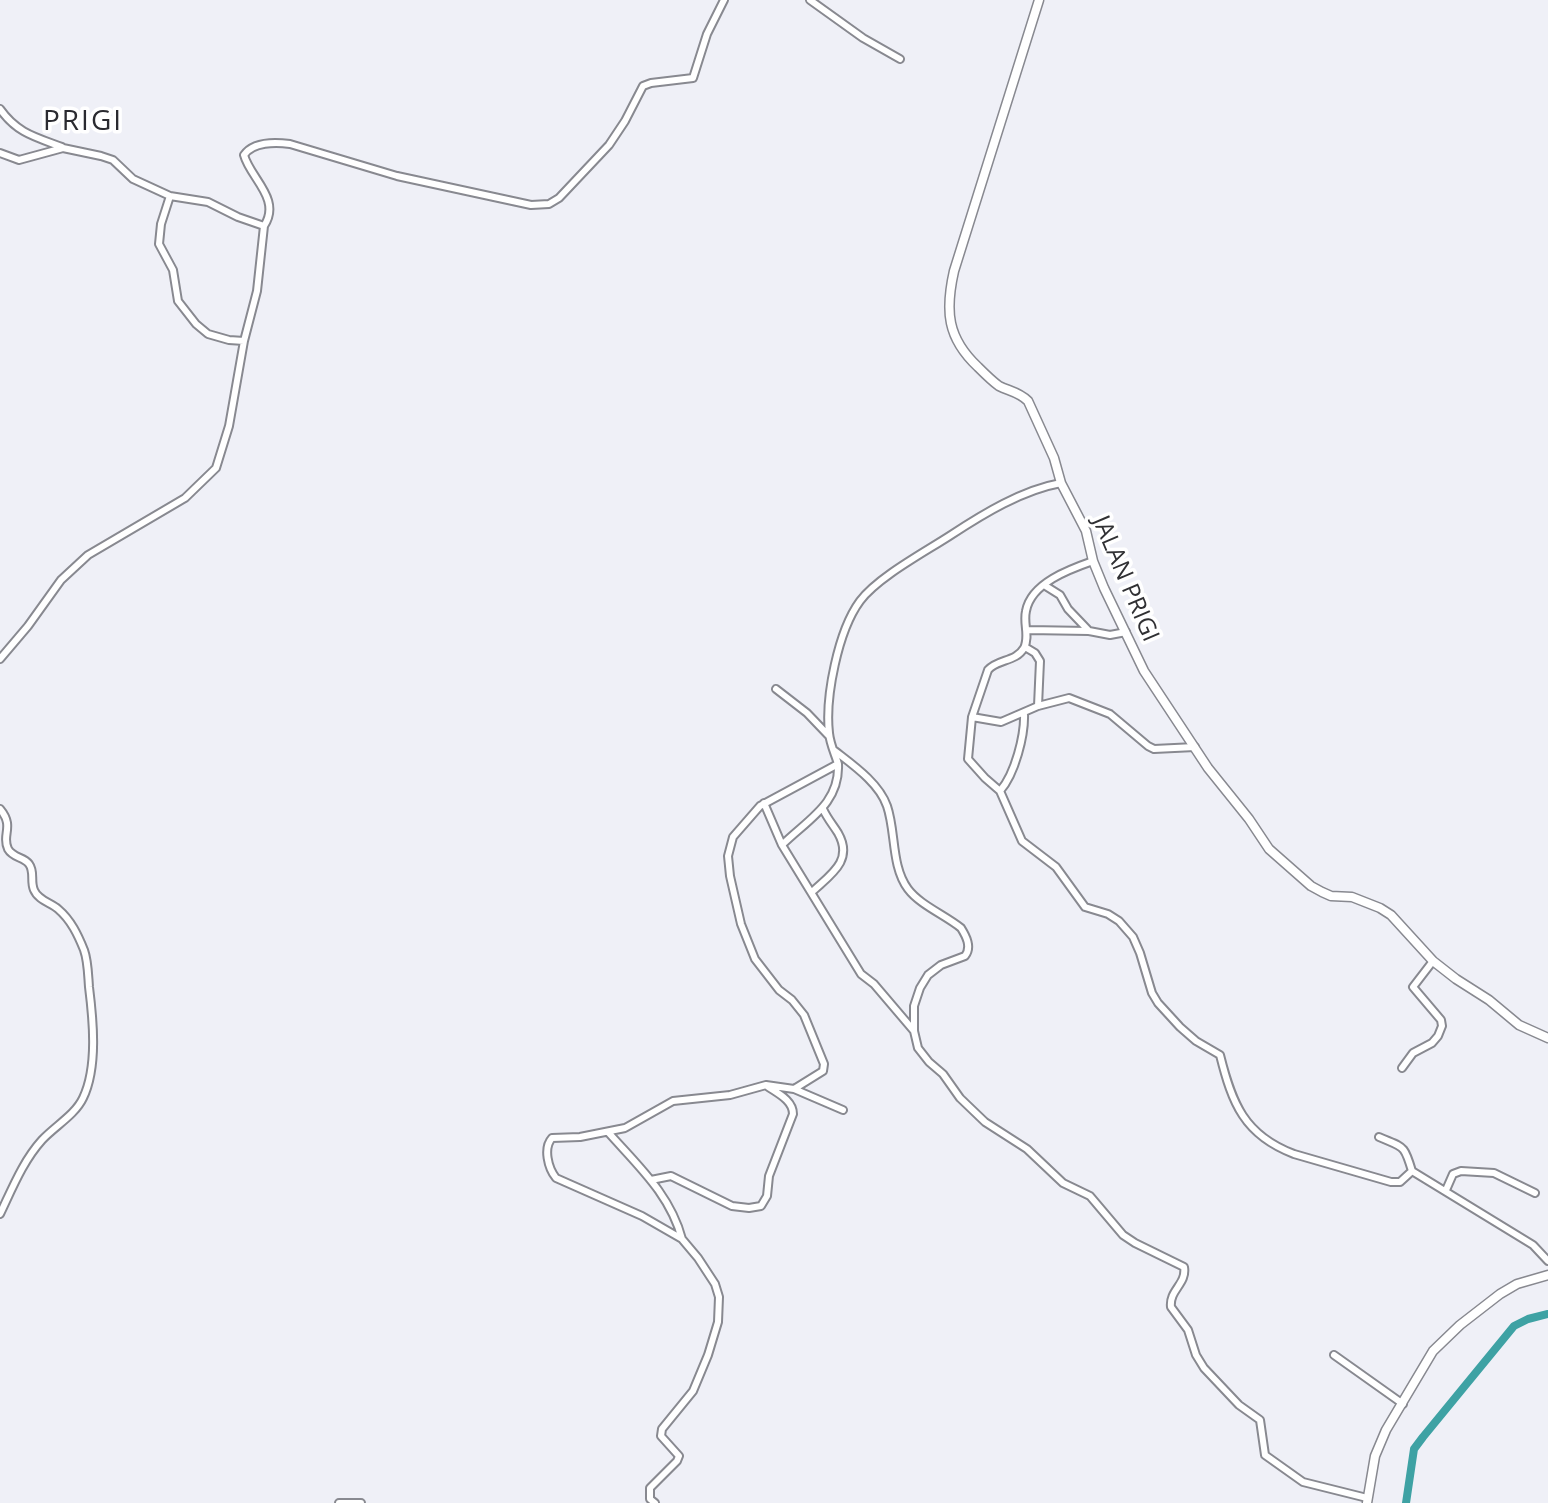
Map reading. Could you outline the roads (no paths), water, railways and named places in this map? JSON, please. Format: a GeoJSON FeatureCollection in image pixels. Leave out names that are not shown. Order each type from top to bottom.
{"type":"FeatureCollection","features":[{"type":"Feature","properties":{"kind":"street"},"geometry":{"type":"LineString","coordinates":[[0,659],[61,580],[88,555],[185,498],[216,468],[229,426],[244,341],[257,291],[264,226],[268,218],[266,191],[244,159],[247,150],[273,142],[290,144],[397,176],[531,205],[549,204],[559,198],[609,145],[643,86],[693,78],[707,34],[724,0]]}},
{"type":"Feature","properties":{"kind":"street"},"geometry":{"type":"LineString","coordinates":[[810,0],[863,38],[900,59]]}},
{"type":"Feature","properties":{"kind":"street","name":"JALAN PRIGI"},"geometry":{"type":"LineString","coordinates":[[1039,0],[962,239],[948,297],[950,323],[957,342],[968,358],[998,385],[1022,395],[1028,401],[1054,458],[1061,483],[1086,531],[1093,561],[1157,693],[1208,768],[1250,819],[1269,849],[1321,892],[1331,896],[1352,897],[1391,915],[1433,961],[1489,1000],[1519,1025],[1548,1038]]}},
{"type":"Feature","properties":{"kind":"street"},"geometry":{"type":"LineString","coordinates":[[0,109],[14,126],[21,130],[63,148],[113,160],[133,179],[170,196],[208,202],[264,226]]}},
{"type":"Feature","properties":{"kind":"street"},"geometry":{"type":"LineString","coordinates":[[0,153],[19,160],[63,148]]}},
{"type":"Feature","properties":{"kind":"street"},"geometry":{"type":"LineString","coordinates":[[170,196],[161,224],[159,244],[173,270],[178,301],[208,334],[244,341]]}},
{"type":"Feature","properties":{"kind":"street"},"geometry":{"type":"LineString","coordinates":[[782,845],[806,821],[823,809],[836,787],[838,764],[829,736],[830,687],[835,663],[860,601],[895,572],[967,525],[1026,495],[1061,483]]}},
{"type":"Feature","properties":{"kind":"street"},"geometry":{"type":"LineString","coordinates":[[1093,561],[1056,575],[1027,606],[1025,618],[1028,630],[1025,647],[1018,656],[992,665],[988,670],[972,717],[968,759],[1000,791],[1022,841],[1056,867],[1085,907],[1108,914],[1119,921],[1133,937],[1152,993],[1180,1027],[1196,1041],[1220,1055],[1224,1076],[1241,1114],[1256,1133],[1286,1151],[1391,1182],[1400,1182],[1412,1171]]}},
{"type":"Feature","properties":{"kind":"street"},"geometry":{"type":"LineString","coordinates":[[1044,585],[1060,595],[1068,609],[1089,631]]}},
{"type":"Feature","properties":{"kind":"street"},"geometry":{"type":"LineString","coordinates":[[1028,630],[1089,631],[1111,635],[1126,632]]}},
{"type":"Feature","properties":{"kind":"street"},"geometry":{"type":"LineString","coordinates":[[1025,647],[1035,653],[1040,661],[1038,706]]}},
{"type":"Feature","properties":{"kind":"street"},"geometry":{"type":"LineString","coordinates":[[776,688],[807,713],[829,736]]}},
{"type":"Feature","properties":{"kind":"street"},"geometry":{"type":"LineString","coordinates":[[972,717],[1001,722],[1038,706],[1069,698],[1110,714],[1154,749],[1195,747]]}},
{"type":"Feature","properties":{"kind":"street"},"geometry":{"type":"LineString","coordinates":[[1000,791],[1012,775],[1024,713]]}},
{"type":"Feature","properties":{"kind":"street"},"geometry":{"type":"LineString","coordinates":[[834,749],[856,768],[883,798],[906,887],[913,895],[961,928],[966,936],[968,946],[965,956],[941,965],[928,975],[920,988],[914,1006],[918,1048],[943,1074],[960,1098],[985,1122],[1027,1149],[1063,1183],[1090,1196],[1129,1239],[1184,1267],[1184,1277],[1172,1293],[1171,1307],[1188,1330],[1196,1355],[1204,1368],[1239,1405],[1259,1419],[1265,1455],[1303,1482],[1367,1501],[1375,1456],[1386,1430],[1433,1350],[1444,1338],[1500,1294],[1517,1284],[1548,1275]]}},
{"type":"Feature","properties":{"kind":"street"},"geometry":{"type":"LineString","coordinates":[[794,1089],[823,1072],[824,1065],[804,1015],[792,1000],[779,990],[755,959],[741,924],[728,866],[733,837],[764,803],[838,764]]}},
{"type":"Feature","properties":{"kind":"street"},"geometry":{"type":"LineString","coordinates":[[764,803],[782,845],[861,974],[874,984],[915,1031]]}},
{"type":"Feature","properties":{"kind":"street"},"geometry":{"type":"LineString","coordinates":[[0,809],[6,817],[6,842],[9,850],[32,867],[34,890],[38,897],[60,911],[75,928],[85,953],[94,1036],[84,1096],[78,1106],[41,1141],[30,1156],[0,1214]]}},
{"type":"Feature","properties":{"kind":"street"},"geometry":{"type":"LineString","coordinates":[[812,892],[840,866],[844,852],[837,832],[823,809]]}},
{"type":"Feature","properties":{"kind":"street"},"geometry":{"type":"LineString","coordinates":[[1402,1068],[1413,1053],[1432,1043],[1441,1031],[1441,1020],[1413,987],[1433,961]]}},
{"type":"Feature","properties":{"kind":"street"},"geometry":{"type":"LineString","coordinates":[[651,1180],[671,1176],[732,1206],[761,1206],[765,1201],[769,1176],[793,1114],[793,1107],[789,1102],[766,1085]]}},
{"type":"Feature","properties":{"kind":"street"},"geometry":{"type":"LineString","coordinates":[[655,1503],[650,1499],[650,1488],[679,1456],[661,1436],[662,1429],[693,1391],[718,1322],[719,1297],[715,1284],[682,1239],[642,1216],[560,1181],[554,1176],[546,1147],[550,1140],[625,1128],[673,1101],[730,1095],[766,1085],[794,1089],[843,1110]]}},
{"type":"Feature","properties":{"kind":"street"},"geometry":{"type":"LineString","coordinates":[[608,1132],[669,1203],[682,1239]]}},
{"type":"Feature","properties":{"kind":"street"},"geometry":{"type":"LineString","coordinates":[[1379,1137],[1408,1152],[1412,1171],[1533,1245],[1548,1261]]}},
{"type":"Feature","properties":{"kind":"street"},"geometry":{"type":"LineString","coordinates":[[1446,1190],[1453,1174],[1461,1171],[1500,1175],[1535,1193]]}},
{"type":"Feature","properties":{"kind":"street"},"geometry":{"type":"LineString","coordinates":[[1334,1355],[1403,1404]]}},
{"type":"Feature","properties":{"kind":"street"},"geometry":{"type":"LineString","coordinates":[[339,1503],[361,1503]]}},
{"type":"Feature","properties":{"kind":"waterway"},"geometry":{"type":"LineString","coordinates":[[1406,1503],[1414,1449],[1423,1437],[1514,1326],[1548,1314]]}},
{"type":"Feature","properties":{"kind":"district","name":"PRIGI"},"geometry":{"type":"Point","coordinates":[83,122]}}]}
